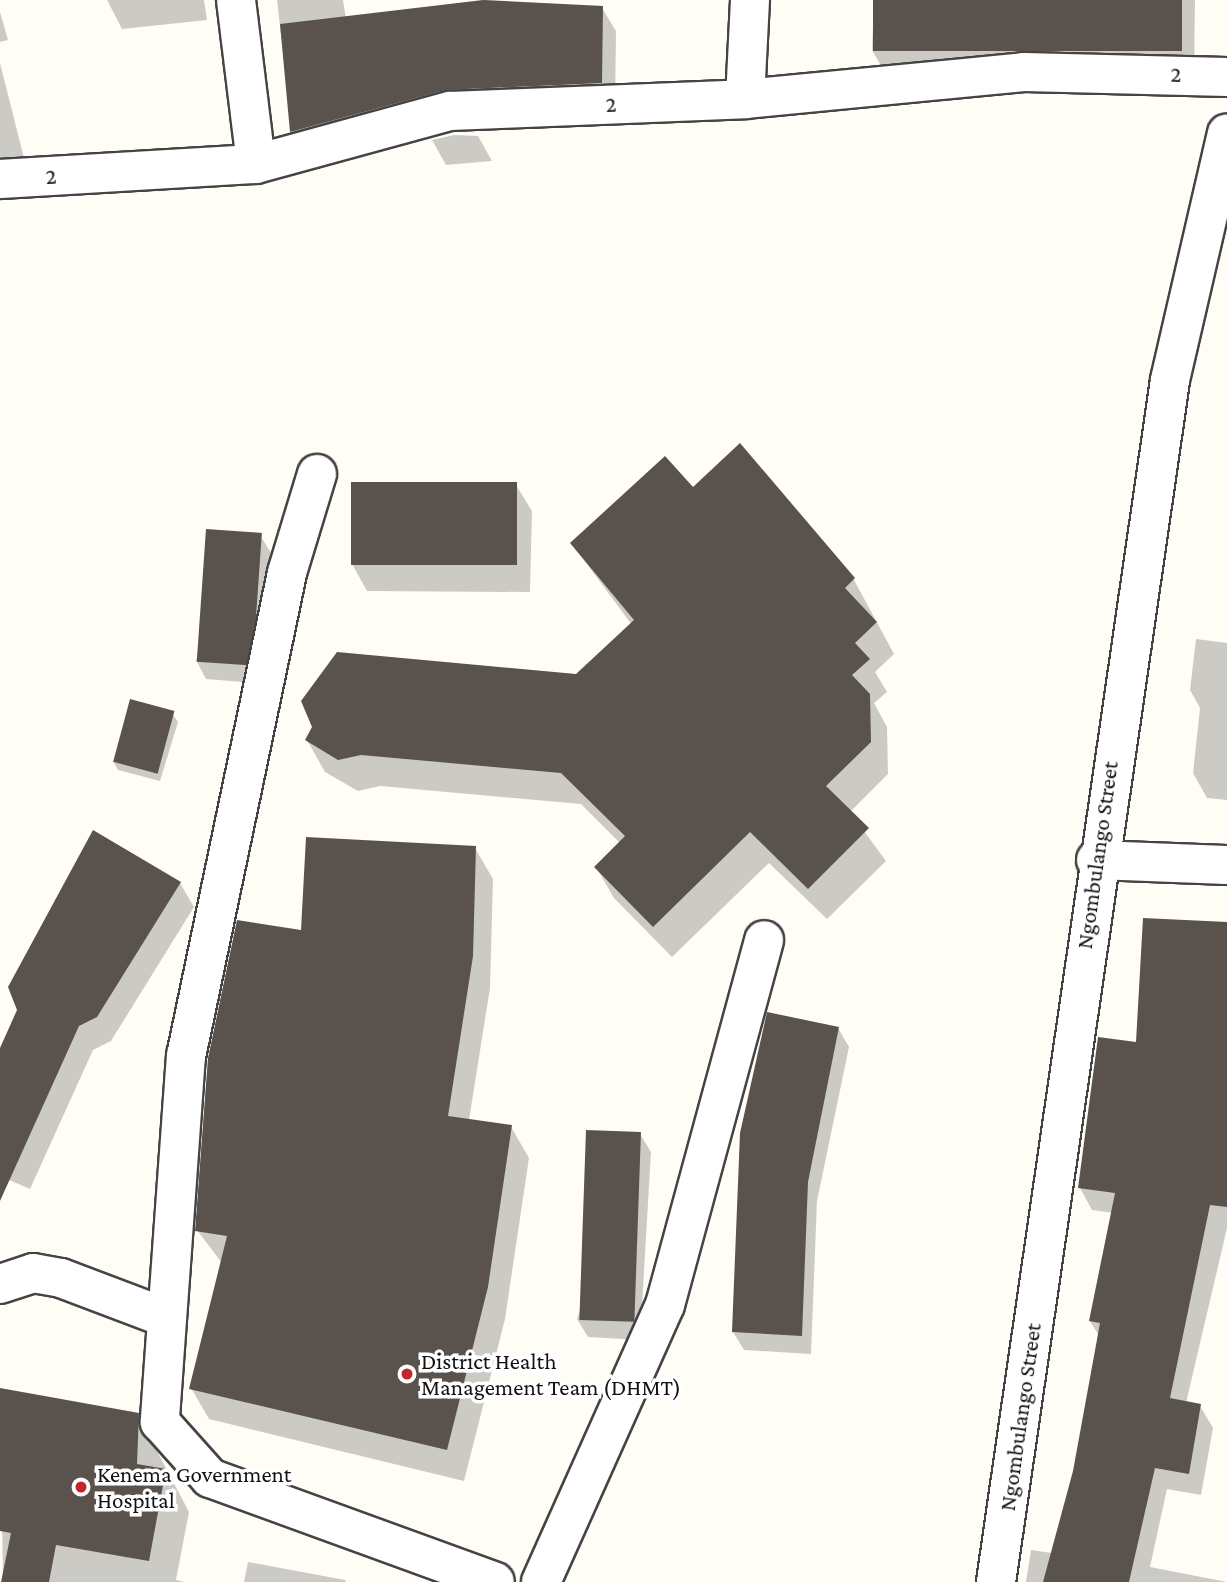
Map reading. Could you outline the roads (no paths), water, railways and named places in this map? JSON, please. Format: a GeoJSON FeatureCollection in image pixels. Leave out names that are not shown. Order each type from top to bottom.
{"type":"FeatureCollection","features":[{"type":"Feature","properties":{"kind":"street"},"geometry":{"type":"LineString","coordinates":[[236,0],[256,164]]}},
{"type":"Feature","properties":{"kind":"street"},"geometry":{"type":"LineString","coordinates":[[745,99],[750,0]]}},
{"type":"Feature","properties":{"kind":"street","name":"2"},"geometry":{"type":"LineString","coordinates":[[0,179],[256,164],[450,111],[745,99],[1024,72],[1227,76]]}},
{"type":"Feature","properties":{"kind":"street","name":"Ngombulango Street"},"geometry":{"type":"LineString","coordinates":[[996,1582],[1096,860],[1170,380],[1227,133]]}},
{"type":"Feature","properties":{"kind":"street"},"geometry":{"type":"LineString","coordinates":[[317,474],[286,573],[186,1055],[160,1422],[210,1478],[495,1582]]}},
{"type":"Feature","properties":{"kind":"street"},"geometry":{"type":"LineString","coordinates":[[1096,860],[1227,865]]}},
{"type":"Feature","properties":{"kind":"street"},"geometry":{"type":"LineString","coordinates":[[541,1582],[665,1305],[764,940]]}},
{"type":"Feature","properties":{"kind":"street"},"geometry":{"type":"LineString","coordinates":[[0,1284],[33,1273],[61,1278],[167,1318]]}},
{"type":"Feature","properties":{"kind":"place","name":"District Health Management Team (DHMT)"},"geometry":{"type":"Point","coordinates":[407,1374]}},
{"type":"Feature","properties":{"kind":"place","name":"Kenema Government Hospital"},"geometry":{"type":"Point","coordinates":[81,1487]}}]}
